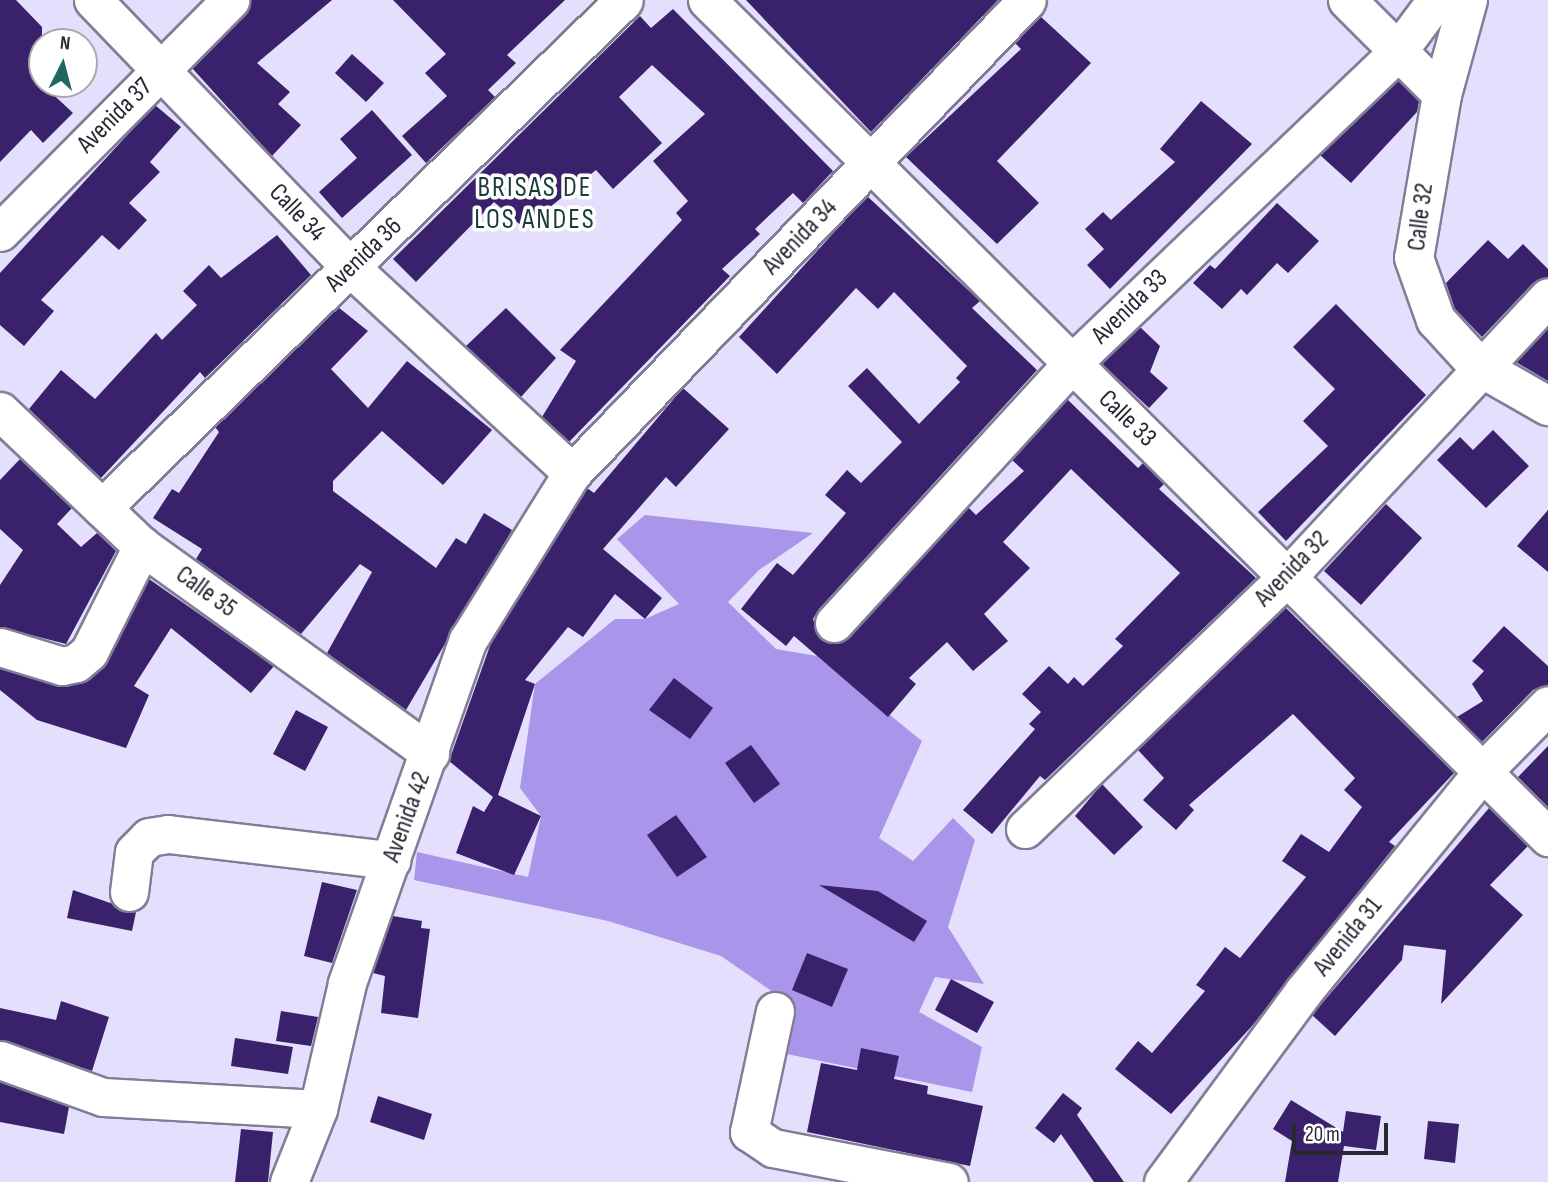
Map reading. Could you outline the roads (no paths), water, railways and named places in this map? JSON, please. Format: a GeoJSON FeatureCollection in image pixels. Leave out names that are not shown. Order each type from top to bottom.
{"type":"FeatureCollection","features":[{"type":"Feature","properties":{"kind":"main road","name":"Calle 32"},"geometry":{"type":"LineString","coordinates":[[1468,0],[1442,96],[1414,258],[1436,320],[1478,366],[1548,406]]}},
{"type":"Feature","properties":{"kind":"street","name":"Calle 34"},"geometry":{"type":"LineString","coordinates":[[93,0],[351,268],[572,473]]}},
{"type":"Feature","properties":{"kind":"street","name":"Avenida 37"},"geometry":{"type":"LineString","coordinates":[[0,232],[230,0]]}},
{"type":"Feature","properties":{"kind":"street","name":"Avenida 36"},"geometry":{"type":"LineString","coordinates":[[102,508],[624,0]]}},
{"type":"Feature","properties":{"kind":"street","name":"Calle 33"},"geometry":{"type":"LineString","coordinates":[[707,0],[1071,364],[1484,770],[1548,837]]}},
{"type":"Feature","properties":{"kind":"street","name":"Avenida 34"},"geometry":{"type":"LineString","coordinates":[[572,473],[1027,0]]}},
{"type":"Feature","properties":{"kind":"street"},"geometry":{"type":"LineString","coordinates":[[1347,0],[1442,96]]}},
{"type":"Feature","properties":{"kind":"street","name":"Avenida 33"},"geometry":{"type":"LineString","coordinates":[[834,623],[1071,364],[1398,51],[1436,0]]}},
{"type":"Feature","properties":{"kind":"street","name":"Avenida 32"},"geometry":{"type":"LineString","coordinates":[[1025,830],[1288,576],[1478,366],[1548,297]]}},
{"type":"Feature","properties":{"kind":"street","name":"Calle 35"},"geometry":{"type":"LineString","coordinates":[[0,411],[142,546],[430,752]]}},
{"type":"Feature","properties":{"kind":"street","name":"Avenida 42"},"geometry":{"type":"LineString","coordinates":[[289,1182],[318,1109],[347,983],[468,640],[572,473]]}},
{"type":"Feature","properties":{"kind":"street"},"geometry":{"type":"LineString","coordinates":[[0,648],[62,666],[76,663],[89,652],[142,546]]}},
{"type":"Feature","properties":{"kind":"street","name":"Avenida 31"},"geometry":{"type":"LineString","coordinates":[[1163,1182],[1303,992],[1484,770],[1548,705]]}},
{"type":"Feature","properties":{"kind":"street"},"geometry":{"type":"LineString","coordinates":[[129,892],[134,852],[149,837],[168,834],[391,860]]}},
{"type":"Feature","properties":{"kind":"street"},"geometry":{"type":"LineString","coordinates":[[775,1011],[749,1132],[774,1148],[883,1177],[949,1182]]}},
{"type":"Feature","properties":{"kind":"street"},"geometry":{"type":"LineString","coordinates":[[0,1060],[103,1097],[318,1109]]}},
{"type":"Feature","properties":{"kind":"district","name":"BRISAS DE LOS ANDES"},"geometry":{"type":"Point","coordinates":[535,204]}}]}
